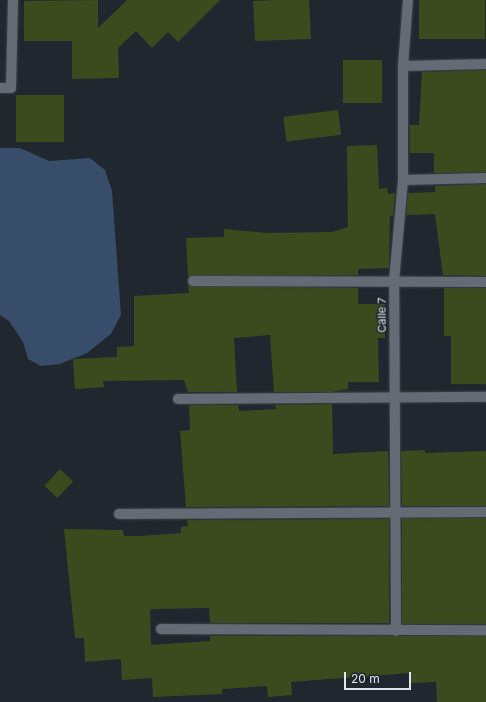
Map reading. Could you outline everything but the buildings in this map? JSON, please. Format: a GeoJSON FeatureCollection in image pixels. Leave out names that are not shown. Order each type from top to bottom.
{"type":"FeatureCollection","features":[{"type":"Feature","properties":{"kind":"street"},"geometry":{"type":"LineString","coordinates":[[0,88],[11,88],[13,0]]}},
{"type":"Feature","properties":{"kind":"street","name":"Calle 7"},"geometry":{"type":"LineString","coordinates":[[396,631],[393,515],[394,282],[403,180],[403,66],[408,0]]}},
{"type":"Feature","properties":{"kind":"street"},"geometry":{"type":"LineString","coordinates":[[403,66],[486,64]]}},
{"type":"Feature","properties":{"kind":"street"},"geometry":{"type":"LineString","coordinates":[[403,180],[486,178]]}},
{"type":"Feature","properties":{"kind":"street"},"geometry":{"type":"LineString","coordinates":[[193,281],[486,282]]}},
{"type":"Feature","properties":{"kind":"street"},"geometry":{"type":"LineString","coordinates":[[178,399],[486,397]]}},
{"type":"Feature","properties":{"kind":"street"},"geometry":{"type":"LineString","coordinates":[[119,514],[393,515],[486,512]]}},
{"type":"Feature","properties":{"kind":"street"},"geometry":{"type":"LineString","coordinates":[[161,629],[396,631],[486,630]]}},
{"type":"Feature","properties":{"kind":"shaded area"},"geometry":{"type":"Polygon","coordinates":[[[0,148],[20,148],[49,161],[90,158],[105,170],[112,191],[121,315],[111,334],[87,353],[60,364],[41,366],[28,359],[23,342],[9,321],[0,315],[0,148]]]}}]}
